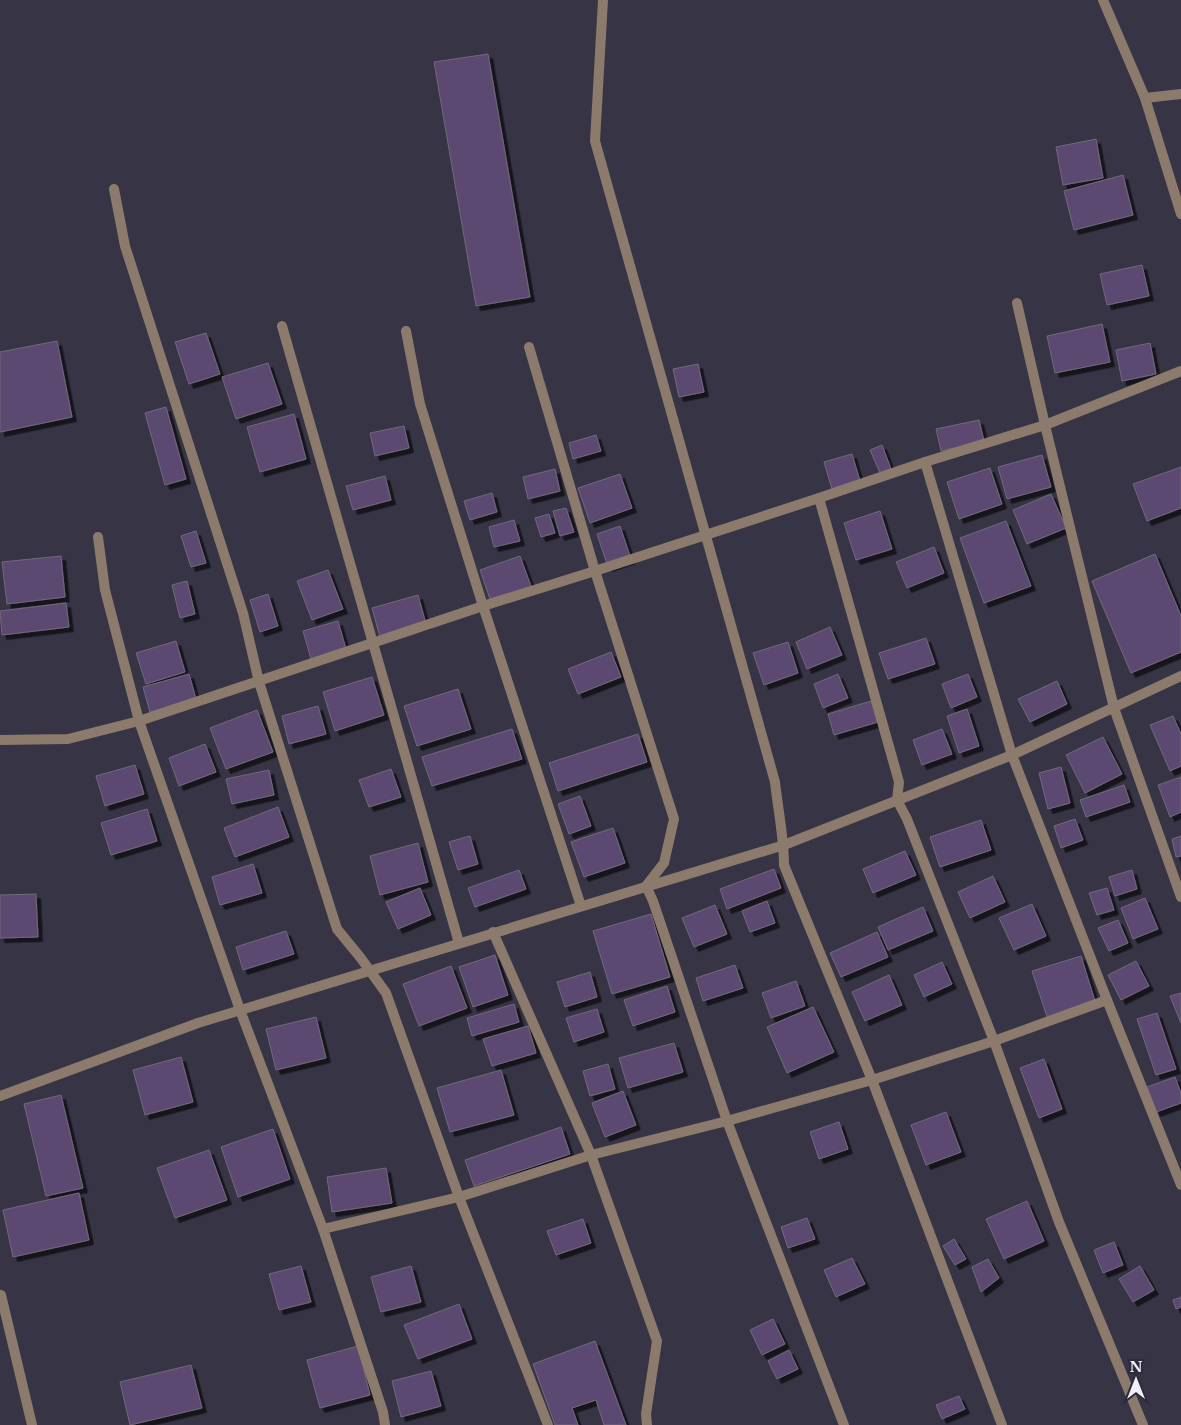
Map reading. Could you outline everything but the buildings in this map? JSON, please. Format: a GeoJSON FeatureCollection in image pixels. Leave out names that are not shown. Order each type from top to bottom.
{"type":"FeatureCollection","features":[{"type":"Feature","properties":{"kind":"street"},"geometry":{"type":"LineString","coordinates":[[603,0],[595,141],[775,782],[784,845],[784,865],[872,1080],[1002,1425]]}},
{"type":"Feature","properties":{"kind":"street"},"geometry":{"type":"LineString","coordinates":[[1103,0],[1145,98],[1181,214]]}},
{"type":"Feature","properties":{"kind":"street"},"geometry":{"type":"LineString","coordinates":[[1145,98],[1181,94]]}},
{"type":"Feature","properties":{"kind":"street"},"geometry":{"type":"LineString","coordinates":[[114,189],[125,246],[243,613],[259,682],[337,929],[386,993],[459,1197],[548,1425]]}},
{"type":"Feature","properties":{"kind":"street"},"geometry":{"type":"LineString","coordinates":[[1017,304],[1044,425],[1114,708],[1181,897]]}},
{"type":"Feature","properties":{"kind":"street"},"geometry":{"type":"LineString","coordinates":[[282,326],[459,943]]}},
{"type":"Feature","properties":{"kind":"street"},"geometry":{"type":"LineString","coordinates":[[406,331],[420,404],[483,606],[581,906]]}},
{"type":"Feature","properties":{"kind":"street"},"geometry":{"type":"LineString","coordinates":[[529,347],[595,571],[674,819],[664,862],[646,886]]}},
{"type":"Feature","properties":{"kind":"street"},"geometry":{"type":"LineString","coordinates":[[0,740],[68,739],[139,720],[259,682],[483,606],[1044,425],[1181,371]]}},
{"type":"Feature","properties":{"kind":"street"},"geometry":{"type":"LineString","coordinates":[[925,462],[1012,756],[1181,1185]]}},
{"type":"Feature","properties":{"kind":"street"},"geometry":{"type":"LineString","coordinates":[[819,498],[899,782],[897,800],[907,819],[994,1041],[1059,1222],[1144,1425]]}},
{"type":"Feature","properties":{"kind":"street"},"geometry":{"type":"LineString","coordinates":[[98,537],[104,590],[139,720],[240,1010],[323,1229],[383,1412],[385,1425]]}},
{"type":"Feature","properties":{"kind":"street"},"geometry":{"type":"LineString","coordinates":[[0,1096],[198,1023],[784,845],[1012,756],[1181,676]]}},
{"type":"Feature","properties":{"kind":"street"},"geometry":{"type":"LineString","coordinates":[[646,886],[727,1122],[844,1425]]}},
{"type":"Feature","properties":{"kind":"street"},"geometry":{"type":"LineString","coordinates":[[493,932],[591,1156],[658,1341],[646,1414],[647,1425]]}},
{"type":"Feature","properties":{"kind":"street"},"geometry":{"type":"LineString","coordinates":[[323,1229],[459,1197],[591,1156],[727,1122],[872,1080],[994,1041],[1107,1000]]}},
{"type":"Feature","properties":{"kind":"street"},"geometry":{"type":"LineString","coordinates":[[0,1295],[32,1425]]}}]}
